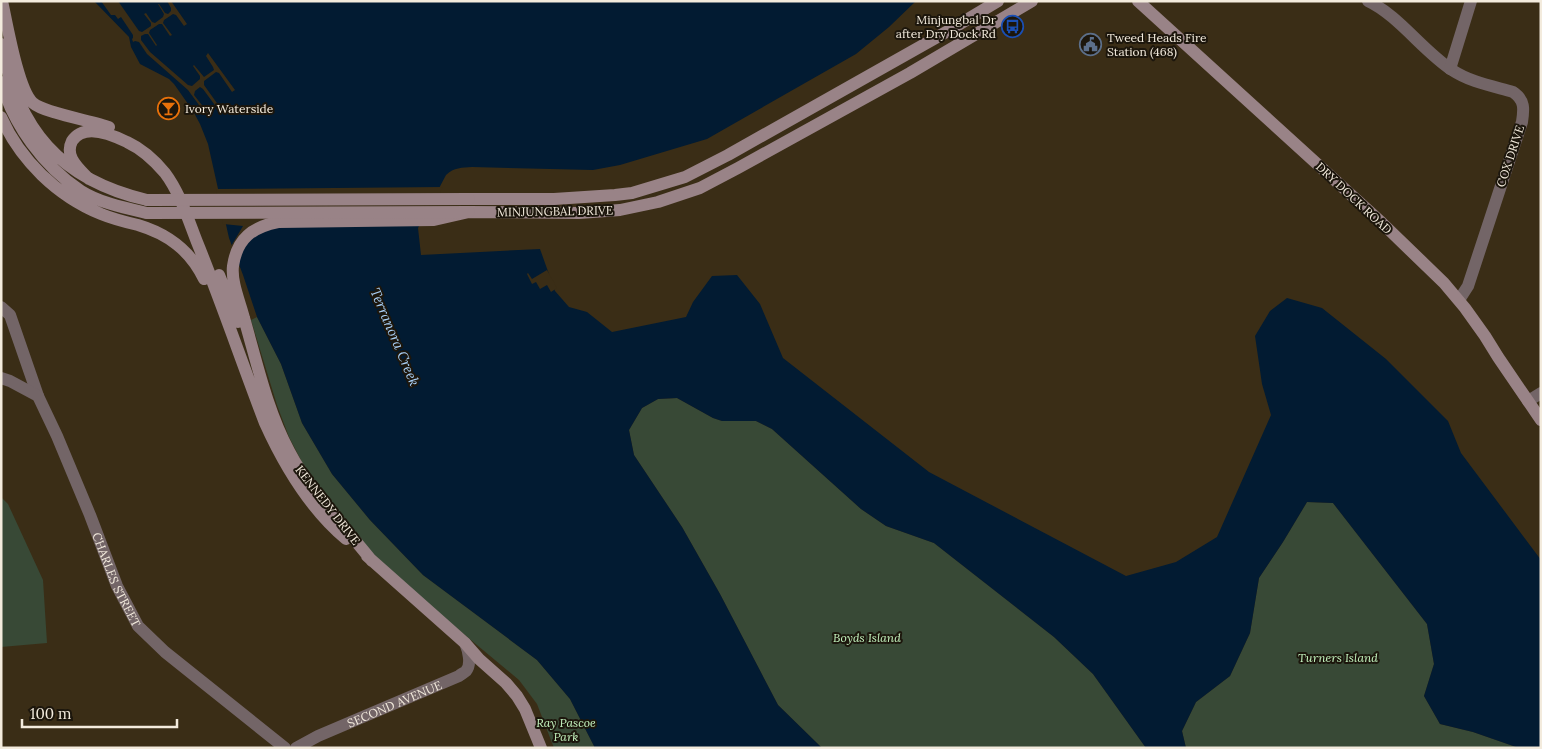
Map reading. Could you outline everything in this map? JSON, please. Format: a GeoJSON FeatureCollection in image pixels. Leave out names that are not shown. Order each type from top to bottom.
{"type":"FeatureCollection","features":[{"type":"Feature","properties":{"kind":"main road"},"geometry":{"type":"LineString","coordinates":[[2,1],[20,78],[32,103],[44,109],[108,126],[130,136],[152,150],[174,174],[182,188],[256,363]]}},
{"type":"Feature","properties":{"kind":"main road","name":"MINJUNGBAL DRIVE"},"geometry":{"type":"LineString","coordinates":[[469,206],[615,195],[647,189],[685,177],[728,156],[998,1]]}},
{"type":"Feature","properties":{"kind":"main road","name":"MINJUNGBAL DRIVE"},"geometry":{"type":"LineString","coordinates":[[147,206],[469,206],[579,213],[620,210],[658,202],[700,188],[738,168],[910,73],[1032,1]]}},
{"type":"Feature","properties":{"kind":"main road","name":"DRY DOCK ROAD"},"geometry":{"type":"LineString","coordinates":[[1138,1],[1382,224],[1459,300],[1541,420]]}},
{"type":"Feature","properties":{"kind":"main road"},"geometry":{"type":"LineString","coordinates":[[1,44],[18,101],[34,130],[54,154],[89,179],[147,206]]}},
{"type":"Feature","properties":{"kind":"main road"},"geometry":{"type":"LineString","coordinates":[[1,82],[18,122],[36,149],[58,172],[82,192],[101,200],[147,206]]}},
{"type":"Feature","properties":{"kind":"main road"},"geometry":{"type":"LineString","coordinates":[[2,121],[32,165],[63,193],[81,205],[101,214],[152,230],[179,246],[192,257],[200,269],[236,347]]}},
{"type":"Feature","properties":{"kind":"main road"},"geometry":{"type":"LineString","coordinates":[[89,179],[72,160],[70,153],[70,147],[76,136],[82,132],[101,132],[116,137],[135,146],[153,160],[175,189],[198,243],[236,347]]}},
{"type":"Feature","properties":{"kind":"main road"},"geometry":{"type":"LineString","coordinates":[[256,363],[234,283],[233,267],[242,240],[253,230],[278,222],[434,220],[469,206]]}},
{"type":"Feature","properties":{"kind":"main road","name":"KENNEDY DRIVE"},"geometry":{"type":"LineString","coordinates":[[236,347],[264,423],[276,448],[290,472],[320,513],[339,533],[465,643],[479,659],[506,683],[517,696],[529,717],[540,748]]}},
{"type":"Feature","properties":{"kind":"main road","name":"KENNEDY DRIVE"},"geometry":{"type":"LineString","coordinates":[[256,363],[289,451],[305,477],[372,561]]}},
{"type":"Feature","properties":{"kind":"main road","name":"KENNEDY DRIVE"},"geometry":{"type":"LineString","coordinates":[[465,643],[483,654],[513,681],[524,694],[547,748]]}},
{"type":"Feature","properties":{"kind":"street","name":"COX DRIVE"},"geometry":{"type":"LineString","coordinates":[[1368,1],[1385,12],[1450,69],[1466,78],[1513,92],[1523,102],[1519,130],[1468,286],[1459,300]]}},
{"type":"Feature","properties":{"kind":"street"},"geometry":{"type":"LineString","coordinates":[[1450,69],[1472,1]]}},
{"type":"Feature","properties":{"kind":"street","name":"CHARLES STREET"},"geometry":{"type":"LineString","coordinates":[[1,307],[10,315],[38,396],[57,436],[117,586],[138,626],[165,652],[285,748]]}},
{"type":"Feature","properties":{"kind":"street"},"geometry":{"type":"LineString","coordinates":[[1,378],[38,396]]}},
{"type":"Feature","properties":{"kind":"street"},"geometry":{"type":"LineString","coordinates":[[1528,401],[1541,393]]}},
{"type":"Feature","properties":{"kind":"street","name":"SECOND AVENUE"},"geometry":{"type":"LineString","coordinates":[[296,748],[318,736],[459,676],[466,670],[468,660],[465,643]]}},
{"type":"Feature","properties":{"kind":"green space","name":"Ray Pascoe Park"},"geometry":{"type":"Polygon","coordinates":[[[257,317],[281,364],[302,423],[332,474],[370,520],[423,575],[537,660],[570,699],[595,748],[554,748],[537,704],[519,680],[436,611],[369,550],[314,482],[289,437],[277,405],[251,320],[257,317]]]}},
{"type":"Feature","properties":{"kind":"green space","name":"Boyds Island"},"geometry":{"type":"Polygon","coordinates":[[[677,398],[722,421],[756,421],[772,429],[861,509],[886,526],[934,543],[1054,637],[1093,674],[1146,748],[822,748],[778,705],[720,594],[682,527],[634,455],[629,430],[642,408],[658,399],[677,398]]]}},
{"type":"Feature","properties":{"kind":"green space"},"geometry":{"type":"Polygon","coordinates":[[[1,497],[8,504],[43,580],[47,643],[1,647],[1,497]]]}},
{"type":"Feature","properties":{"kind":"green space","name":"Turners Island"},"geometry":{"type":"Polygon","coordinates":[[[1307,502],[1333,503],[1427,624],[1434,664],[1424,696],[1440,724],[1473,732],[1519,748],[1186,748],[1182,731],[1196,702],[1230,676],[1250,633],[1259,578],[1307,502]]]}},
{"type":"Feature","properties":{"kind":"water","name":"Terranora Creek"},"geometry":{"type":"Polygon","coordinates":[[[94,1],[916,1],[889,27],[856,54],[707,139],[620,165],[593,170],[472,167],[458,168],[452,171],[446,175],[418,228],[421,255],[540,249],[555,291],[569,307],[587,312],[612,332],[686,317],[693,302],[712,276],[737,275],[760,304],[783,358],[929,472],[1126,576],[1176,562],[1217,537],[1271,415],[1262,384],[1255,336],[1270,311],[1287,298],[1322,308],[1386,359],[1448,421],[1461,453],[1541,560],[1541,748],[1519,748],[1473,732],[1440,724],[1424,696],[1434,664],[1427,624],[1333,503],[1307,502],[1259,578],[1250,633],[1230,676],[1196,702],[1182,731],[1186,748],[1146,748],[1093,674],[1054,637],[934,543],[886,526],[861,509],[772,429],[756,421],[722,421],[677,398],[658,399],[642,408],[629,430],[634,455],[682,527],[720,594],[778,705],[822,748],[595,748],[570,699],[537,660],[423,575],[370,520],[332,474],[302,423],[281,364],[257,317],[229,238],[208,144],[200,124],[174,84],[169,79],[140,64],[131,47],[129,37],[94,1]]]}},
{"type":"Feature","properties":{"kind":"pier"},"geometry":{"type":"Polygon","coordinates":[[[101,1],[118,1],[139,31],[142,32],[151,26],[151,23],[144,14],[146,13],[152,22],[155,23],[164,14],[158,4],[168,14],[171,8],[167,1],[171,1],[187,24],[184,26],[176,15],[173,14],[164,20],[163,23],[172,35],[170,36],[162,24],[159,24],[150,30],[149,33],[156,46],[148,34],[141,36],[141,40],[150,52],[188,85],[192,86],[200,79],[194,65],[204,77],[214,70],[206,56],[208,53],[235,90],[232,92],[219,73],[216,72],[204,81],[204,85],[219,106],[217,108],[200,87],[195,91],[194,95],[209,114],[207,116],[188,90],[147,54],[139,42],[133,42],[133,35],[121,17],[118,19],[115,15],[111,15],[101,1]]]}},
{"type":"Feature","properties":{"kind":"pier"},"geometry":{"type":"Polygon","coordinates":[[[443,187],[422,225],[279,226],[256,234],[235,261],[230,248],[243,226],[223,224],[216,189],[443,187]]]}},
{"type":"Feature","properties":{"kind":"pier"},"geometry":{"type":"Polygon","coordinates":[[[547,270],[557,288],[551,292],[547,285],[540,289],[536,282],[532,284],[527,274],[532,279],[547,270]]]}},
{"type":"Feature","properties":{"kind":"place","name":"Minjungbal Dr after Dry Dock Rd"},"geometry":{"type":"Point","coordinates":[1012,26]}},
{"type":"Feature","properties":{"kind":"place","name":"Tweed Heads Fire Station (468)"},"geometry":{"type":"Point","coordinates":[1091,44]}},
{"type":"Feature","properties":{"kind":"place","name":"Ivory Waterside"},"geometry":{"type":"Point","coordinates":[169,108]}}]}
